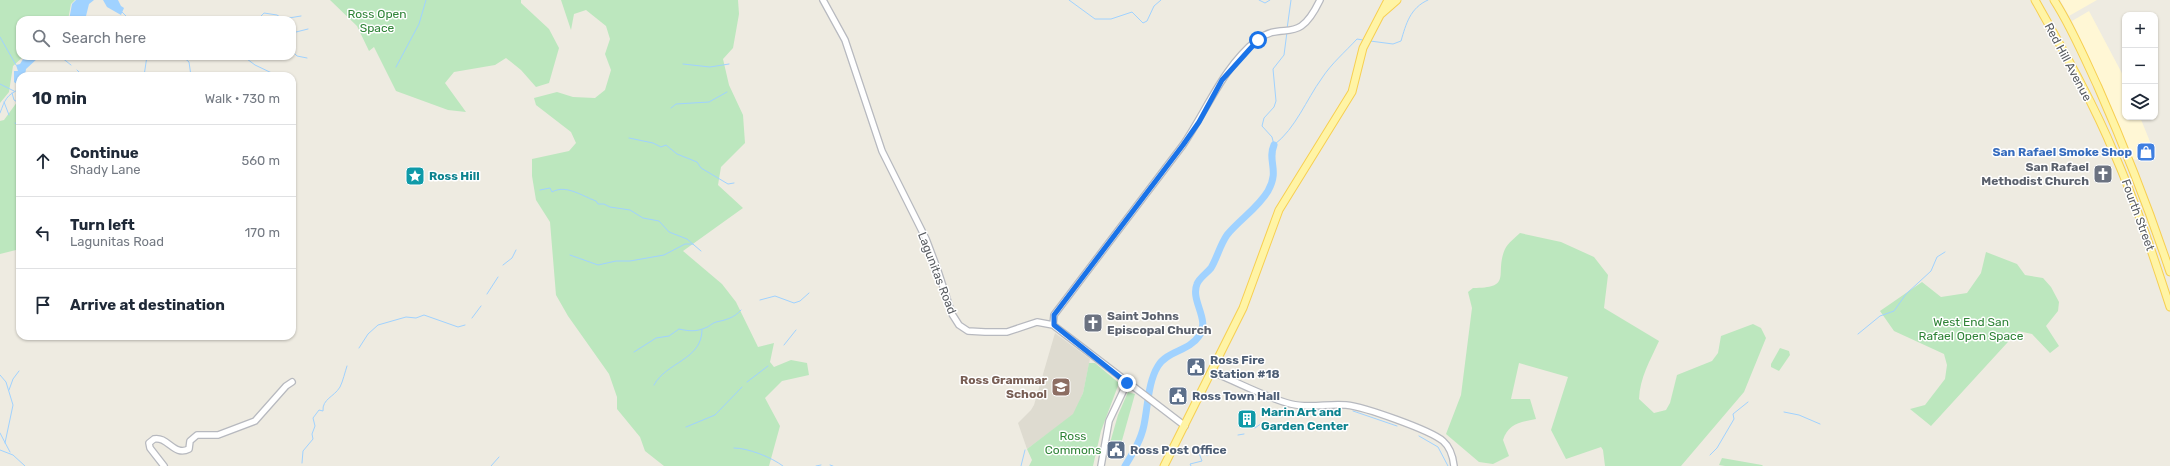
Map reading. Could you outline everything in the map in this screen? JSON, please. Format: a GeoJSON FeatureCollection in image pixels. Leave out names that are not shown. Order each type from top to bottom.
{"type":"FeatureCollection","features":[{"type":"Feature","properties":{"kind":"main road"},"geometry":{"type":"LineString","coordinates":[[1164,466],[1247,300],[1279,210],[1352,92],[1363,48],[1388,0]]}},
{"type":"Feature","properties":{"kind":"main road"},"geometry":{"type":"LineString","coordinates":[[1381,14],[1397,0]]}},
{"type":"Feature","properties":{"kind":"main road","name":"Red Hill Avenue"},"geometry":{"type":"LineString","coordinates":[[2034,0],[2067,57],[2101,125]]}},
{"type":"Feature","properties":{"kind":"main road","name":"Red Hill Avenue"},"geometry":{"type":"LineString","coordinates":[[2054,0],[2068,20],[2112,119]]}},
{"type":"Feature","properties":{"kind":"main road","name":"Fourth Street"},"geometry":{"type":"LineString","coordinates":[[2112,119],[2149,210],[2170,272]]}},
{"type":"Feature","properties":{"kind":"main road","name":"Fourth Street"},"geometry":{"type":"LineString","coordinates":[[2101,125],[2114,152],[2136,208],[2170,307]]}},
{"type":"Feature","properties":{"kind":"street","name":"Lagunitas Road"},"geometry":{"type":"LineString","coordinates":[[823,0],[844,40],[882,151],[907,205],[926,239],[952,314],[959,325],[968,331],[1007,332],[1038,322],[1054,325]]}},
{"type":"Feature","properties":{"kind":"street"},"geometry":{"type":"LineString","coordinates":[[1185,426],[1127,383],[1054,325],[1054,315],[1183,145],[1199,122],[1222,80],[1258,40],[1273,33],[1288,32],[1306,23],[1320,0]]}},
{"type":"Feature","properties":{"kind":"street"},"geometry":{"type":"LineString","coordinates":[[1212,372],[1292,404],[1316,406],[1346,405],[1378,413],[1437,436],[1450,450],[1454,466]]}},
{"type":"Feature","properties":{"kind":"street"},"geometry":{"type":"LineString","coordinates":[[164,466],[150,448],[149,443],[154,439],[160,439],[176,449],[185,451],[189,449],[190,440],[197,435],[218,435],[254,421],[286,386],[292,382]]}},
{"type":"Feature","properties":{"kind":"street"},"geometry":{"type":"LineString","coordinates":[[1102,466],[1109,420],[1127,383]]}},
{"type":"Feature","properties":{"kind":"shaded area"},"geometry":{"type":"Polygon","coordinates":[[[2060,0],[2097,0],[2069,16],[2060,0]]]}},
{"type":"Feature","properties":{"kind":"shaded area"},"geometry":{"type":"Polygon","coordinates":[[[2089,11],[2122,73],[2122,120],[2141,120],[2155,154],[2136,160],[2131,158],[2072,21],[2089,11]]]}},
{"type":"Feature","properties":{"kind":"shaded area","name":"Ross Grammar School"},"geometry":{"type":"Polygon","coordinates":[[[1055,333],[1090,359],[1083,393],[1074,414],[1027,449],[1018,423],[1034,405],[1055,333]]]}},
{"type":"Feature","properties":{"kind":"green space"},"geometry":{"type":"Polygon","coordinates":[[[0,0],[75,0],[71,4],[69,16],[16,16],[16,60],[20,60],[13,66],[9,92],[0,103],[0,0]]]}},
{"type":"Feature","properties":{"kind":"green space","name":"Ross Open Space"},"geometry":{"type":"Polygon","coordinates":[[[330,0],[521,0],[521,3],[549,29],[559,48],[549,83],[536,87],[521,70],[506,58],[495,65],[454,72],[445,83],[466,112],[448,110],[396,91],[374,47],[369,51],[357,26],[330,0]]]}},
{"type":"Feature","properties":{"kind":"green space"},"geometry":{"type":"Polygon","coordinates":[[[561,0],[738,0],[739,14],[733,48],[723,59],[729,85],[743,115],[745,143],[721,167],[718,185],[743,208],[683,251],[722,284],[736,302],[758,347],[774,343],[770,362],[774,367],[791,360],[807,363],[809,375],[782,381],[765,398],[780,426],[769,466],[664,466],[645,451],[640,437],[617,409],[617,397],[609,374],[568,316],[556,295],[550,222],[536,200],[532,176],[532,159],[569,151],[576,143],[571,132],[536,105],[534,98],[557,92],[573,97],[595,98],[605,90],[611,70],[605,54],[610,39],[606,26],[586,10],[574,14],[571,30],[561,0]]]}},
{"type":"Feature","properties":{"kind":"green space"},"geometry":{"type":"Polygon","coordinates":[[[16,104],[16,250],[0,254],[0,121],[4,120],[16,104]]]}},
{"type":"Feature","properties":{"kind":"green space"},"geometry":{"type":"Polygon","coordinates":[[[1520,233],[1561,242],[1594,257],[1608,275],[1604,308],[1659,341],[1643,376],[1639,399],[1654,413],[1666,410],[1670,403],[1677,375],[1712,361],[1718,353],[1721,336],[1753,324],[1761,328],[1766,338],[1744,392],[1681,466],[1605,466],[1603,450],[1601,447],[1566,459],[1551,430],[1568,377],[1519,363],[1511,399],[1530,399],[1536,419],[1520,423],[1508,430],[1503,440],[1509,456],[1493,464],[1479,462],[1446,434],[1461,395],[1472,308],[1468,292],[1473,288],[1486,287],[1494,285],[1498,282],[1505,249],[1520,233]]]}},
{"type":"Feature","properties":{"kind":"green space","name":"West End San Rafael Open Space"},"geometry":{"type":"Polygon","coordinates":[[[1986,252],[2017,264],[2025,275],[2043,278],[2051,287],[2059,302],[2058,311],[2046,326],[2059,346],[2050,353],[2032,334],[2018,331],[1931,426],[1910,409],[1925,405],[1945,379],[1947,365],[1944,354],[1894,331],[1880,311],[1922,282],[1941,297],[1967,293],[1981,273],[1986,252]]]}},
{"type":"Feature","properties":{"kind":"green space"},"geometry":{"type":"Polygon","coordinates":[[[1780,348],[1789,351],[1790,355],[1779,371],[1771,367],[1771,364],[1780,348]]]}},
{"type":"Feature","properties":{"kind":"green space","name":"Ross Commons"},"geometry":{"type":"Polygon","coordinates":[[[1089,363],[1095,363],[1119,383],[1101,431],[1093,466],[1029,466],[1032,460],[1027,449],[1073,414],[1083,393],[1089,363]]]}},
{"type":"Feature","properties":{"kind":"green space"},"geometry":{"type":"Polygon","coordinates":[[[1128,392],[1135,394],[1121,444],[1110,443],[1118,415],[1128,392]]]}},
{"type":"Feature","properties":{"kind":"green space"},"geometry":{"type":"Polygon","coordinates":[[[1722,458],[1762,465],[1763,466],[1719,465],[1722,458]]]}},
{"type":"Feature","properties":{"kind":"water"},"geometry":{"type":"Polygon","coordinates":[[[76,0],[94,0],[89,4],[86,16],[70,16],[72,4],[76,0]]]}},
{"type":"Feature","properties":{"kind":"water"},"geometry":{"type":"Polygon","coordinates":[[[103,0],[118,0],[124,8],[121,15],[107,7],[103,0]]]}},
{"type":"Feature","properties":{"kind":"water"},"geometry":{"type":"Polygon","coordinates":[[[22,60],[36,60],[26,69],[26,72],[16,72],[16,84],[14,82],[14,71],[18,71],[16,65],[20,64],[22,60]]]}},
{"type":"Feature","properties":{"kind":"waterway"},"geometry":{"type":"LineString","coordinates":[[396,67],[419,24],[426,0]]}},
{"type":"Feature","properties":{"kind":"waterway"},"geometry":{"type":"LineString","coordinates":[[1069,0],[1095,19],[1111,19],[1132,12],[1143,23],[1147,21],[1154,6],[1161,0]]}},
{"type":"Feature","properties":{"kind":"waterway"},"geometry":{"type":"LineString","coordinates":[[1259,0],[1265,3],[1270,0]]}},
{"type":"Feature","properties":{"kind":"waterway"},"geometry":{"type":"LineString","coordinates":[[1287,29],[1291,0]]}},
{"type":"Feature","properties":{"kind":"waterway"},"geometry":{"type":"LineString","coordinates":[[1370,41],[1393,44],[1401,41],[1407,23],[1413,12],[1417,7],[1428,0]]}},
{"type":"Feature","properties":{"kind":"waterway"},"geometry":{"type":"LineString","coordinates":[[122,12],[126,16]]}},
{"type":"Feature","properties":{"kind":"waterway"},"geometry":{"type":"LineString","coordinates":[[261,16],[264,13],[278,16]]}},
{"type":"Feature","properties":{"kind":"waterway"},"geometry":{"type":"LineString","coordinates":[[296,17],[301,16]]}},
{"type":"Feature","properties":{"kind":"waterway"},"geometry":{"type":"LineString","coordinates":[[296,32],[308,29]]}},
{"type":"Feature","properties":{"kind":"waterway"},"geometry":{"type":"LineString","coordinates":[[1287,32],[1284,55],[1273,69],[1276,101],[1274,107],[1264,118],[1262,126],[1272,137],[1274,145],[1295,122],[1316,86],[1338,58],[1357,39],[1363,40]]}},
{"type":"Feature","properties":{"kind":"waterway"},"geometry":{"type":"LineString","coordinates":[[0,37],[16,65]]}},
{"type":"Feature","properties":{"kind":"waterway"},"geometry":{"type":"LineString","coordinates":[[296,55],[307,58]]}},
{"type":"Feature","properties":{"kind":"waterway"},"geometry":{"type":"LineString","coordinates":[[65,60],[71,65]]}},
{"type":"Feature","properties":{"kind":"waterway"},"geometry":{"type":"LineString","coordinates":[[145,72],[146,60]]}},
{"type":"Feature","properties":{"kind":"waterway"},"geometry":{"type":"LineString","coordinates":[[187,60],[189,62],[190,72]]}},
{"type":"Feature","properties":{"kind":"waterway"},"geometry":{"type":"LineString","coordinates":[[248,60],[270,72]]}},
{"type":"Feature","properties":{"kind":"waterway"},"geometry":{"type":"LineString","coordinates":[[683,64],[710,67],[729,64]]}},
{"type":"Feature","properties":{"kind":"waterway"},"geometry":{"type":"LineString","coordinates":[[0,84],[14,91]]}},
{"type":"Feature","properties":{"kind":"waterway"},"geometry":{"type":"LineString","coordinates":[[0,113],[7,98],[16,91]]}},
{"type":"Feature","properties":{"kind":"waterway"},"geometry":{"type":"LineString","coordinates":[[671,108],[676,104],[709,102],[727,92]]}},
{"type":"Feature","properties":{"kind":"waterway"},"geometry":{"type":"LineString","coordinates":[[12,93],[14,100],[16,101]]}},
{"type":"Feature","properties":{"kind":"waterway"},"geometry":{"type":"LineString","coordinates":[[4,102],[9,115]]}},
{"type":"Feature","properties":{"kind":"waterway"},"geometry":{"type":"LineString","coordinates":[[629,138],[653,143],[661,147],[666,145],[677,154],[697,162],[701,168],[728,184],[734,183]]}},
{"type":"Feature","properties":{"kind":"waterway"},"geometry":{"type":"LineString","coordinates":[[1125,466],[1141,436],[1150,387],[1158,366],[1167,357],[1195,341],[1202,330],[1202,317],[1196,297],[1198,282],[1211,268],[1227,235],[1259,203],[1268,191],[1273,177],[1272,151],[1274,145]]}},
{"type":"Feature","properties":{"kind":"waterway"},"geometry":{"type":"LineString","coordinates":[[540,190],[550,188],[552,192],[563,189],[568,190],[596,201],[598,204],[630,210],[643,218],[659,221],[669,232],[687,239],[701,251]]}},
{"type":"Feature","properties":{"kind":"waterway"},"geometry":{"type":"LineString","coordinates":[[570,255],[598,265],[616,261],[630,261],[664,255],[685,244],[693,244]]}},
{"type":"Feature","properties":{"kind":"waterway"},"geometry":{"type":"LineString","coordinates":[[503,265],[512,258],[516,250]]}},
{"type":"Feature","properties":{"kind":"waterway"},"geometry":{"type":"LineString","coordinates":[[1858,334],[1880,316],[1894,311],[1906,294],[1931,271],[1937,257],[1945,252]]}},
{"type":"Feature","properties":{"kind":"waterway"},"geometry":{"type":"LineString","coordinates":[[487,294],[498,277]]}},
{"type":"Feature","properties":{"kind":"waterway"},"geometry":{"type":"LineString","coordinates":[[760,300],[775,296],[794,303],[800,301],[809,293]]}},
{"type":"Feature","properties":{"kind":"waterway"},"geometry":{"type":"LineString","coordinates":[[472,318],[481,306]]}},
{"type":"Feature","properties":{"kind":"waterway"},"geometry":{"type":"LineString","coordinates":[[634,352],[656,338],[669,336],[679,329],[692,331],[702,329],[733,317],[741,310]]}},
{"type":"Feature","properties":{"kind":"waterway"},"geometry":{"type":"LineString","coordinates":[[359,348],[368,334],[378,325],[406,317],[416,318],[424,315],[458,327],[465,325]]}},
{"type":"Feature","properties":{"kind":"waterway"},"geometry":{"type":"LineString","coordinates":[[654,385],[667,371],[690,355],[700,340],[702,330]]}},
{"type":"Feature","properties":{"kind":"waterway"},"geometry":{"type":"LineString","coordinates":[[784,345],[796,330]]}},
{"type":"Feature","properties":{"kind":"waterway"},"geometry":{"type":"LineString","coordinates":[[302,463],[303,451],[313,439],[312,434],[315,426],[313,418],[319,410],[323,411],[326,401],[340,387],[347,366]]}},
{"type":"Feature","properties":{"kind":"waterway"},"geometry":{"type":"LineString","coordinates":[[747,382],[768,366]]}},
{"type":"Feature","properties":{"kind":"waterway"},"geometry":{"type":"LineString","coordinates":[[9,390],[13,379],[19,371]]}},
{"type":"Feature","properties":{"kind":"waterway"},"geometry":{"type":"LineString","coordinates":[[0,375],[6,382],[13,405],[5,443]]}},
{"type":"Feature","properties":{"kind":"waterway"},"geometry":{"type":"LineString","coordinates":[[686,427],[715,415],[742,387]]}},
{"type":"Feature","properties":{"kind":"waterway"},"geometry":{"type":"LineString","coordinates":[[1710,455],[1717,448],[1734,419],[1733,414],[1748,402]]}},
{"type":"Feature","properties":{"kind":"waterway"},"geometry":{"type":"LineString","coordinates":[[1283,416],[1304,410],[1335,410]]}},
{"type":"Feature","properties":{"kind":"waterway"},"geometry":{"type":"LineString","coordinates":[[1353,411],[1397,426]]}},
{"type":"Feature","properties":{"kind":"waterway"},"geometry":{"type":"LineString","coordinates":[[1784,412],[1799,415],[1820,424]]}},
{"type":"Feature","properties":{"kind":"waterway"},"geometry":{"type":"LineString","coordinates":[[1255,428],[1262,423]]}},
{"type":"Feature","properties":{"kind":"waterway"},"geometry":{"type":"LineString","coordinates":[[0,433],[10,452]]}},
{"type":"Feature","properties":{"kind":"waterway"},"geometry":{"type":"LineString","coordinates":[[1238,435],[1244,434]]}},
{"type":"Feature","properties":{"kind":"waterway"},"geometry":{"type":"LineString","coordinates":[[1419,436],[1438,447],[1448,466]]}},
{"type":"Feature","properties":{"kind":"waterway"},"geometry":{"type":"LineString","coordinates":[[734,448],[740,448],[759,454],[772,459],[783,466]]}},
{"type":"Feature","properties":{"kind":"waterway"},"geometry":{"type":"LineString","coordinates":[[0,450],[13,455],[25,466]]}},
{"type":"Feature","properties":{"kind":"waterway"},"geometry":{"type":"LineString","coordinates":[[1021,466],[1025,450]]}},
{"type":"Feature","properties":{"kind":"waterway"},"geometry":{"type":"LineString","coordinates":[[1191,466],[1190,464],[1202,461],[1199,453],[1203,452],[1207,456],[1214,450]]}},
{"type":"Feature","properties":{"kind":"waterway"},"geometry":{"type":"LineString","coordinates":[[491,466],[499,457]]}},
{"type":"Feature","properties":{"kind":"waterway"},"geometry":{"type":"LineString","coordinates":[[816,466],[821,465]]}},
{"type":"Feature","properties":{"kind":"place","name":"San Rafael Smoke Shop"},"geometry":{"type":"Point","coordinates":[2146,152]}},
{"type":"Feature","properties":{"kind":"place","name":"San Rafael Methodist Church"},"geometry":{"type":"Point","coordinates":[2103,174]}},
{"type":"Feature","properties":{"kind":"place","name":"Ross Hill"},"geometry":{"type":"Point","coordinates":[415,176]}},
{"type":"Feature","properties":{"kind":"place","name":"Saint Johns Episcopal Church"},"geometry":{"type":"Point","coordinates":[1093,323]}},
{"type":"Feature","properties":{"kind":"place","name":"Ross Fire Station #18"},"geometry":{"type":"Point","coordinates":[1196,367]}},
{"type":"Feature","properties":{"kind":"place","name":"Ross Grammar School"},"geometry":{"type":"Point","coordinates":[1061,387]}},
{"type":"Feature","properties":{"kind":"place","name":"Ross Town Hall"},"geometry":{"type":"Point","coordinates":[1178,396]}},
{"type":"Feature","properties":{"kind":"place","name":"Marin Art and Garden Center"},"geometry":{"type":"Point","coordinates":[1247,419]}},
{"type":"Feature","properties":{"kind":"place","name":"Ross Post Office"},"geometry":{"type":"Point","coordinates":[1116,450]}},
{"type":"Feature","properties":{"kind":"route"},"geometry":{"type":"LineString","coordinates":[[1127,383],[1054,325],[1054,315],[1183,145],[1199,122],[1215,90],[1222,80],[1258,40]]}}]}
